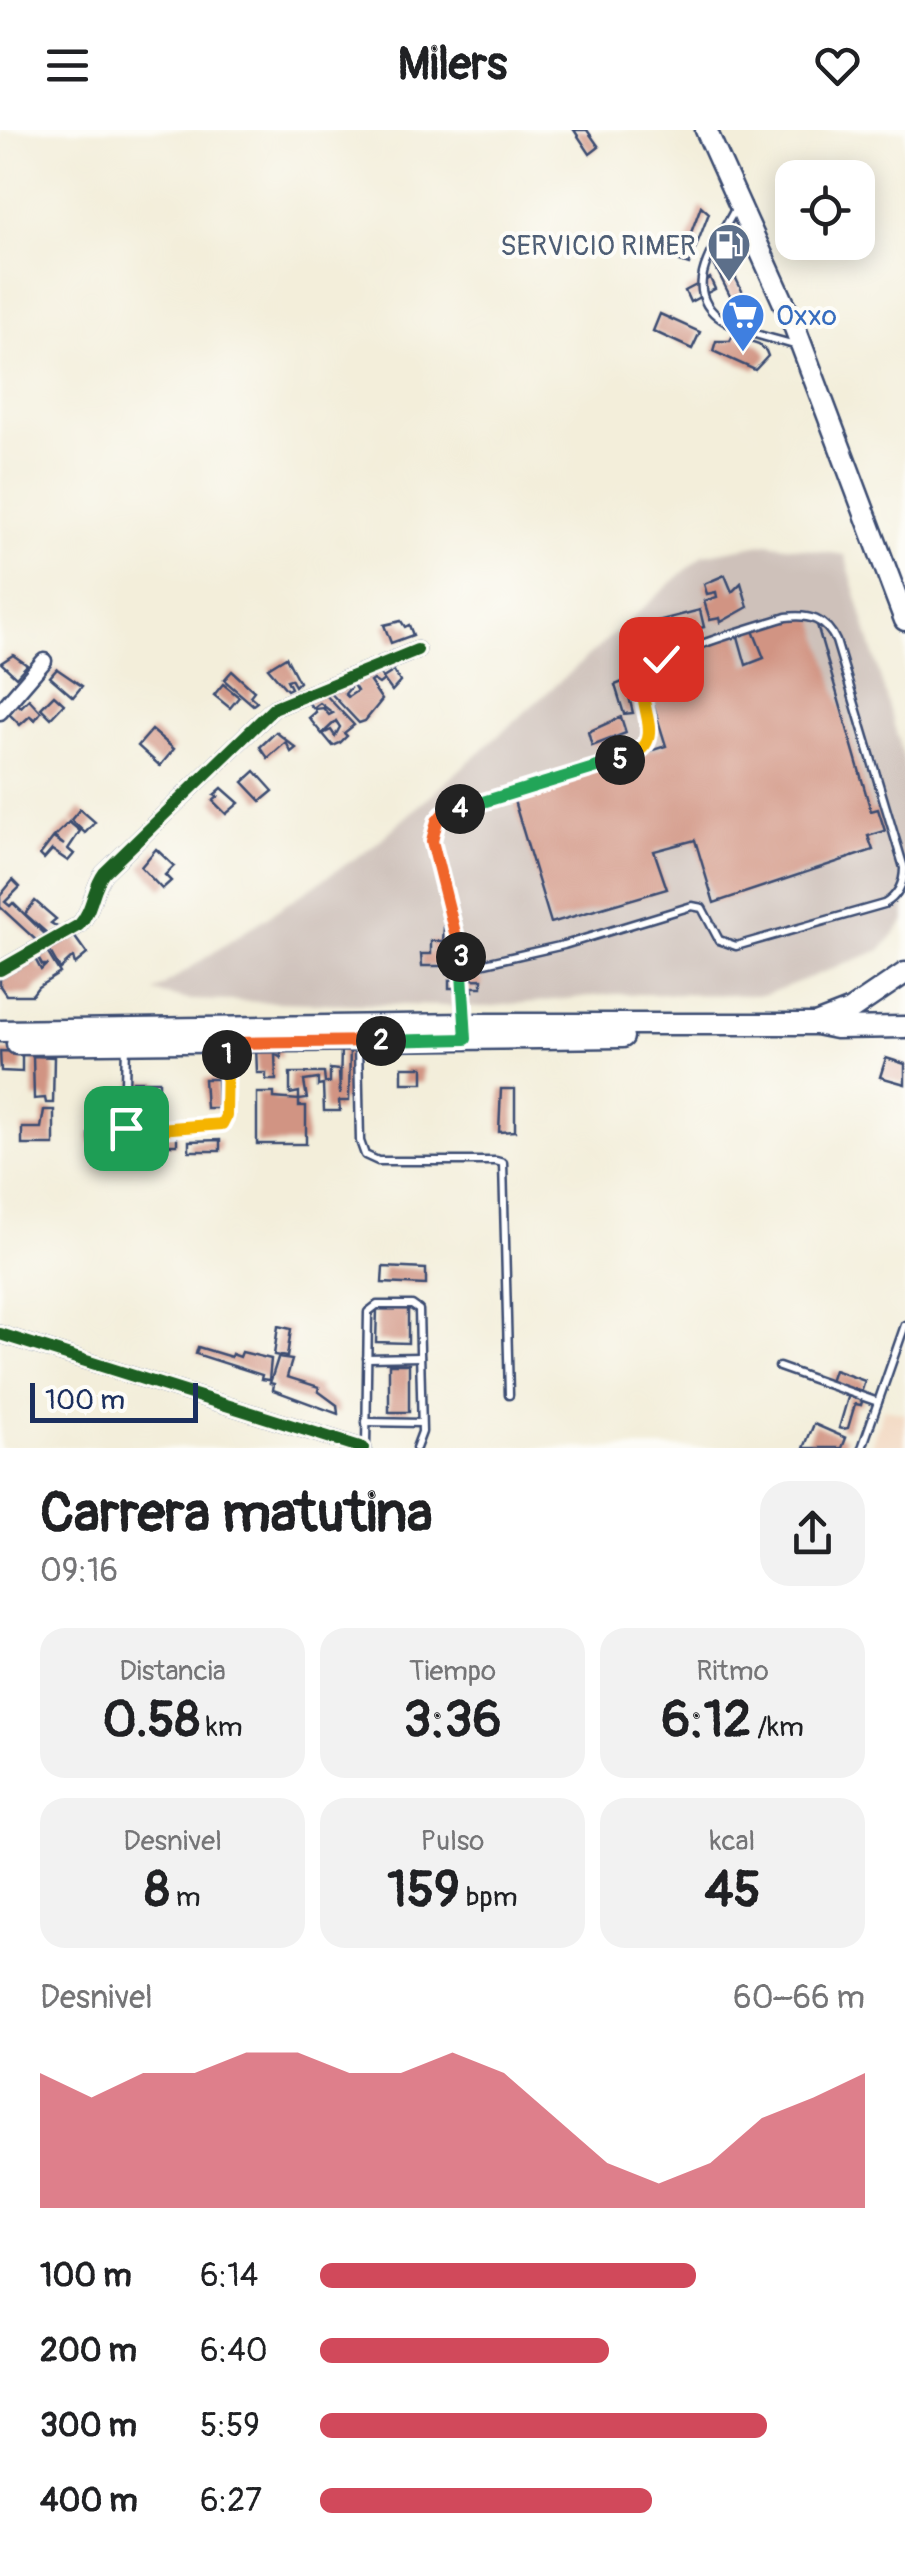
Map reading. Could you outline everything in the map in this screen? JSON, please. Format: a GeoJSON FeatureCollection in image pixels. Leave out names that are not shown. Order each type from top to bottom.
{"type":"FeatureCollection","features":[{"type":"Feature","properties":{"kind":"main road"},"geometry":{"type":"LineString","coordinates":[[706,130],[740,198],[802,348],[905,620]]}},
{"type":"Feature","properties":{"kind":"main road"},"geometry":{"type":"LineString","coordinates":[[0,1031],[127,1036],[466,1031],[814,1036],[905,973]]}},
{"type":"Feature","properties":{"kind":"main road"},"geometry":{"type":"LineString","coordinates":[[826,1026],[905,1028]]}},
{"type":"Feature","properties":{"kind":"main road"},"geometry":{"type":"LineString","coordinates":[[227,1035],[358,1041],[466,1031]]}},
{"type":"Feature","properties":{"kind":"main road"},"geometry":{"type":"LineString","coordinates":[[0,1044],[127,1036]]}},
{"type":"Feature","properties":{"kind":"street"},"geometry":{"type":"LineString","coordinates":[[0,970],[80,925],[104,873],[274,708],[417,650]]}},
{"type":"Feature","properties":{"kind":"street"},"geometry":{"type":"LineString","coordinates":[[0,712],[44,662]]}},
{"type":"Feature","properties":{"kind":"street"},"geometry":{"type":"LineString","coordinates":[[0,1334],[365,1448]]}},
{"type":"Feature","properties":{"kind":"lane"},"geometry":{"type":"LineString","coordinates":[[740,198],[703,274],[702,289],[712,312],[725,323],[802,348]]}},
{"type":"Feature","properties":{"kind":"lane"},"geometry":{"type":"LineString","coordinates":[[463,968],[564,946],[692,906],[702,908],[718,940],[736,946],[894,898],[900,890],[904,868],[836,641],[825,624],[806,616],[786,617],[661,659],[644,676],[641,688],[651,736],[640,752],[443,814],[432,832],[432,841],[463,968],[466,1031]]}},
{"type":"Feature","properties":{"kind":"lane"},"geometry":{"type":"LineString","coordinates":[[127,1036],[124,1123],[134,1131],[222,1124],[226,1116],[227,1035]]}},
{"type":"Feature","properties":{"kind":"lane"},"geometry":{"type":"LineString","coordinates":[[358,1041],[360,1140],[366,1155],[378,1161],[503,1163],[509,1395]]}},
{"type":"Feature","properties":{"kind":"lane"},"geometry":{"type":"LineString","coordinates":[[365,1448],[367,1317],[371,1308],[412,1305],[418,1310],[420,1358],[421,1422],[416,1448]]}},
{"type":"Feature","properties":{"kind":"lane"},"geometry":{"type":"LineString","coordinates":[[862,1448],[905,1325]]}},
{"type":"Feature","properties":{"kind":"lane"},"geometry":{"type":"LineString","coordinates":[[367,1358],[420,1358]]}},
{"type":"Feature","properties":{"kind":"lane"},"geometry":{"type":"LineString","coordinates":[[779,1367],[878,1402]]}},
{"type":"Feature","properties":{"kind":"lane"},"geometry":{"type":"LineString","coordinates":[[366,1422],[421,1422]]}},
{"type":"Feature","properties":{"kind":"shaded area"},"geometry":{"type":"Polygon","coordinates":[[[767,543],[845,555],[905,763],[905,921],[881,950],[764,995],[614,994],[485,1007],[189,1000],[154,992],[372,847],[703,555],[767,543]]]}},
{"type":"Feature","properties":{"kind":"shaded area"},"geometry":{"type":"Polygon","coordinates":[[[884,1408],[905,1414],[905,1448],[870,1448],[884,1408]]]}},
{"type":"Feature","properties":{"kind":"building"},"geometry":{"type":"Polygon","coordinates":[[[574,130],[587,130],[599,147],[590,154],[574,130]]]}},
{"type":"Feature","properties":{"kind":"building"},"geometry":{"type":"Polygon","coordinates":[[[701,206],[709,213],[689,265],[680,262],[701,206]]]}},
{"type":"Feature","properties":{"kind":"building"},"geometry":{"type":"Polygon","coordinates":[[[725,256],[744,295],[732,300],[713,262],[725,256]]]}},
{"type":"Feature","properties":{"kind":"building"},"geometry":{"type":"Polygon","coordinates":[[[710,278],[715,289],[690,302],[685,291],[710,278]]]}},
{"type":"Feature","properties":{"kind":"building"},"geometry":{"type":"Polygon","coordinates":[[[660,314],[700,332],[692,349],[653,331],[660,314]]]}},
{"type":"Feature","properties":{"kind":"building","name":"Oxxo"},"geometry":{"type":"Polygon","coordinates":[[[733,335],[759,344],[766,351],[768,356],[755,370],[713,351],[716,341],[730,341],[733,335]]]}},
{"type":"Feature","properties":{"kind":"building"},"geometry":{"type":"Polygon","coordinates":[[[725,575],[732,592],[741,583],[748,607],[721,622],[720,618],[710,620],[704,601],[717,597],[716,592],[707,594],[704,584],[725,575]]]}},
{"type":"Feature","properties":{"kind":"building"},"geometry":{"type":"Polygon","coordinates":[[[700,610],[704,627],[654,640],[650,623],[700,610]]]}},
{"type":"Feature","properties":{"kind":"building"},"geometry":{"type":"Polygon","coordinates":[[[786,617],[815,618],[871,811],[878,809],[885,831],[868,836],[873,850],[714,903],[695,840],[654,851],[667,889],[551,923],[512,794],[666,746],[644,675],[651,666],[737,633],[746,665],[764,658],[752,628],[786,617]]]}},
{"type":"Feature","properties":{"kind":"building"},"geometry":{"type":"Polygon","coordinates":[[[401,621],[405,627],[409,625],[413,635],[391,643],[384,625],[401,621]]]}},
{"type":"Feature","properties":{"kind":"building"},"geometry":{"type":"Polygon","coordinates":[[[13,655],[27,665],[16,677],[1,663],[13,655]]]}},
{"type":"Feature","properties":{"kind":"building"},"geometry":{"type":"Polygon","coordinates":[[[286,657],[299,682],[295,686],[291,679],[287,680],[291,688],[287,690],[268,668],[286,657]]]}},
{"type":"Feature","properties":{"kind":"building"},"geometry":{"type":"Polygon","coordinates":[[[57,669],[82,686],[73,697],[50,677],[57,669]]]}},
{"type":"Feature","properties":{"kind":"building"},"geometry":{"type":"Polygon","coordinates":[[[232,671],[254,691],[250,696],[257,702],[253,705],[224,680],[232,671]]]}},
{"type":"Feature","properties":{"kind":"building"},"geometry":{"type":"Polygon","coordinates":[[[394,671],[400,682],[392,691],[384,680],[379,684],[370,682],[382,700],[359,723],[325,687],[346,684],[350,688],[345,694],[348,697],[357,691],[349,678],[371,672],[383,678],[394,671]]]}},
{"type":"Feature","properties":{"kind":"building"},"geometry":{"type":"Polygon","coordinates":[[[625,681],[633,713],[624,714],[615,685],[625,681]]]}},
{"type":"Feature","properties":{"kind":"building"},"geometry":{"type":"Polygon","coordinates":[[[223,684],[239,697],[230,708],[214,695],[223,684]]]}},
{"type":"Feature","properties":{"kind":"building"},"geometry":{"type":"Polygon","coordinates":[[[323,692],[354,725],[333,746],[323,734],[331,730],[335,736],[340,727],[336,721],[322,734],[309,718],[315,709],[333,713],[320,703],[313,708],[306,700],[323,692]]]}},
{"type":"Feature","properties":{"kind":"building"},"geometry":{"type":"Polygon","coordinates":[[[54,695],[64,704],[51,718],[41,708],[54,695]]]}},
{"type":"Feature","properties":{"kind":"building"},"geometry":{"type":"Polygon","coordinates":[[[29,699],[41,712],[35,720],[30,716],[20,725],[9,714],[9,707],[15,701],[21,707],[29,699]]]}},
{"type":"Feature","properties":{"kind":"building"},"geometry":{"type":"Polygon","coordinates":[[[621,717],[626,733],[592,746],[588,732],[621,717]]]}},
{"type":"Feature","properties":{"kind":"building"},"geometry":{"type":"Polygon","coordinates":[[[152,730],[174,749],[160,766],[138,746],[152,730]]]}},
{"type":"Feature","properties":{"kind":"building"},"geometry":{"type":"Polygon","coordinates":[[[276,732],[296,748],[291,752],[286,742],[268,758],[260,747],[276,732]]]}},
{"type":"Feature","properties":{"kind":"building"},"geometry":{"type":"Polygon","coordinates":[[[255,771],[273,791],[261,801],[243,782],[255,771]]]}},
{"type":"Feature","properties":{"kind":"building"},"geometry":{"type":"Polygon","coordinates":[[[222,788],[239,803],[226,814],[213,801],[222,788]]]}},
{"type":"Feature","properties":{"kind":"building"},"geometry":{"type":"Polygon","coordinates":[[[80,809],[95,822],[85,833],[71,820],[80,809]]]}},
{"type":"Feature","properties":{"kind":"building"},"geometry":{"type":"Polygon","coordinates":[[[69,822],[80,831],[68,849],[74,854],[68,861],[52,850],[44,859],[40,855],[53,838],[64,845],[54,837],[69,822]]]}},
{"type":"Feature","properties":{"kind":"building"},"geometry":{"type":"Polygon","coordinates":[[[156,849],[174,866],[165,875],[171,881],[162,889],[141,867],[156,849]]]}},
{"type":"Feature","properties":{"kind":"building"},"geometry":{"type":"Polygon","coordinates":[[[13,880],[20,887],[5,902],[10,906],[13,903],[48,937],[39,943],[0,907],[0,896],[13,880]]]}},
{"type":"Feature","properties":{"kind":"building"},"geometry":{"type":"Polygon","coordinates":[[[35,901],[56,919],[51,923],[59,928],[49,935],[25,914],[35,901]]]}},
{"type":"Feature","properties":{"kind":"building"},"geometry":{"type":"Polygon","coordinates":[[[452,925],[455,975],[447,973],[446,966],[422,966],[421,954],[431,954],[431,941],[443,941],[444,927],[452,925]]]}},
{"type":"Feature","properties":{"kind":"building"},"geometry":{"type":"Polygon","coordinates":[[[68,935],[74,936],[87,954],[75,964],[73,957],[60,969],[47,946],[68,935]]]}},
{"type":"Feature","properties":{"kind":"building"},"geometry":{"type":"Polygon","coordinates":[[[46,950],[60,973],[32,995],[6,995],[0,986],[0,971],[33,955],[41,970],[46,965],[36,954],[46,950]]]}},
{"type":"Feature","properties":{"kind":"building"},"geometry":{"type":"Polygon","coordinates":[[[482,979],[482,987],[472,987],[473,991],[455,992],[449,988],[449,980],[482,979]]]}},
{"type":"Feature","properties":{"kind":"building"},"geometry":{"type":"Polygon","coordinates":[[[256,1046],[281,1046],[281,1058],[275,1054],[276,1080],[266,1080],[266,1073],[257,1073],[256,1046]]]}},
{"type":"Feature","properties":{"kind":"building"},"geometry":{"type":"Polygon","coordinates":[[[341,1046],[350,1046],[349,1101],[339,1101],[340,1111],[324,1111],[323,1085],[318,1086],[318,1079],[304,1081],[307,1099],[299,1100],[299,1092],[290,1094],[290,1073],[324,1073],[325,1083],[330,1083],[330,1069],[339,1070],[340,1095],[341,1046]]]}},
{"type":"Feature","properties":{"kind":"building"},"geometry":{"type":"Polygon","coordinates":[[[0,1051],[22,1052],[22,1072],[1,1071],[0,1051]]]}},
{"type":"Feature","properties":{"kind":"building"},"geometry":{"type":"Polygon","coordinates":[[[33,1056],[54,1057],[53,1103],[46,1103],[45,1098],[34,1099],[33,1056]]]}},
{"type":"Feature","properties":{"kind":"building"},"geometry":{"type":"Polygon","coordinates":[[[886,1058],[905,1064],[905,1084],[880,1077],[886,1058]]]}},
{"type":"Feature","properties":{"kind":"building"},"geometry":{"type":"Polygon","coordinates":[[[402,1067],[423,1067],[423,1083],[402,1083],[402,1067]]]}},
{"type":"Feature","properties":{"kind":"building"},"geometry":{"type":"Polygon","coordinates":[[[204,1079],[217,1079],[218,1108],[206,1108],[204,1079]]]}},
{"type":"Feature","properties":{"kind":"building"},"geometry":{"type":"Polygon","coordinates":[[[133,1081],[159,1081],[159,1125],[134,1126],[133,1081]]]}},
{"type":"Feature","properties":{"kind":"building"},"geometry":{"type":"Polygon","coordinates":[[[501,1089],[515,1089],[515,1131],[499,1132],[501,1089]]]}},
{"type":"Feature","properties":{"kind":"building"},"geometry":{"type":"Polygon","coordinates":[[[257,1093],[299,1100],[299,1106],[306,1106],[306,1144],[257,1144],[257,1093]]]}},
{"type":"Feature","properties":{"kind":"building"},"geometry":{"type":"Polygon","coordinates":[[[44,1110],[54,1110],[54,1145],[22,1145],[22,1128],[41,1128],[44,1110]]]}},
{"type":"Feature","properties":{"kind":"building"},"geometry":{"type":"Polygon","coordinates":[[[101,1116],[107,1117],[106,1134],[177,1135],[177,1145],[90,1145],[89,1134],[101,1134],[101,1116]]]}},
{"type":"Feature","properties":{"kind":"building"},"geometry":{"type":"Polygon","coordinates":[[[220,1140],[220,1151],[189,1151],[189,1141],[220,1140]]]}},
{"type":"Feature","properties":{"kind":"building"},"geometry":{"type":"Polygon","coordinates":[[[383,1267],[426,1269],[426,1285],[382,1283],[383,1267]]]}},
{"type":"Feature","properties":{"kind":"building"},"geometry":{"type":"Polygon","coordinates":[[[377,1309],[408,1309],[408,1343],[376,1342],[377,1309]]]}},
{"type":"Feature","properties":{"kind":"building"},"geometry":{"type":"Polygon","coordinates":[[[278,1326],[291,1329],[287,1357],[274,1355],[278,1326]]]}},
{"type":"Feature","properties":{"kind":"building"},"geometry":{"type":"Polygon","coordinates":[[[198,1347],[231,1357],[240,1357],[242,1352],[271,1359],[269,1380],[196,1354],[198,1347]]]}},
{"type":"Feature","properties":{"kind":"building"},"geometry":{"type":"Polygon","coordinates":[[[278,1358],[292,1360],[287,1377],[319,1387],[318,1391],[337,1405],[338,1414],[273,1390],[274,1384],[270,1383],[278,1358]]]}},
{"type":"Feature","properties":{"kind":"building"},"geometry":{"type":"Polygon","coordinates":[[[389,1364],[409,1364],[409,1412],[389,1412],[389,1364]]]}},
{"type":"Feature","properties":{"kind":"building"},"geometry":{"type":"Polygon","coordinates":[[[834,1370],[865,1381],[861,1393],[830,1382],[834,1370]]]}},
{"type":"Feature","properties":{"kind":"building"},"geometry":{"type":"Polygon","coordinates":[[[849,1394],[863,1398],[861,1405],[855,1404],[848,1428],[843,1429],[839,1428],[849,1394]]]}},
{"type":"Feature","properties":{"kind":"building"},"geometry":{"type":"Polygon","coordinates":[[[814,1424],[846,1438],[842,1448],[804,1448],[814,1424]]]}},
{"type":"Feature","properties":{"kind":"cycle path"},"geometry":{"type":"LineString","coordinates":[[0,970],[79,925],[104,873],[274,708],[417,650]]}},
{"type":"Feature","properties":{"kind":"cycle path"},"geometry":{"type":"LineString","coordinates":[[0,1334],[363,1448]]}},
{"type":"Feature","properties":{"kind":"place","name":"SERVICIO RIMER"},"geometry":{"type":"Point","coordinates":[729,283]}},
{"type":"Feature","properties":{"kind":"place","name":"Oxxo"},"geometry":{"type":"Point","coordinates":[743,353]}},
{"type":"Feature","properties":{"kind":"route"},"geometry":{"type":"LineString","coordinates":[[126,1128],[134,1131],[222,1124],[226,1116],[227,1043],[466,1039],[463,968],[456,926],[432,841],[437,821],[443,814],[640,752],[651,736],[641,688],[644,676],[661,659]]}}]}
